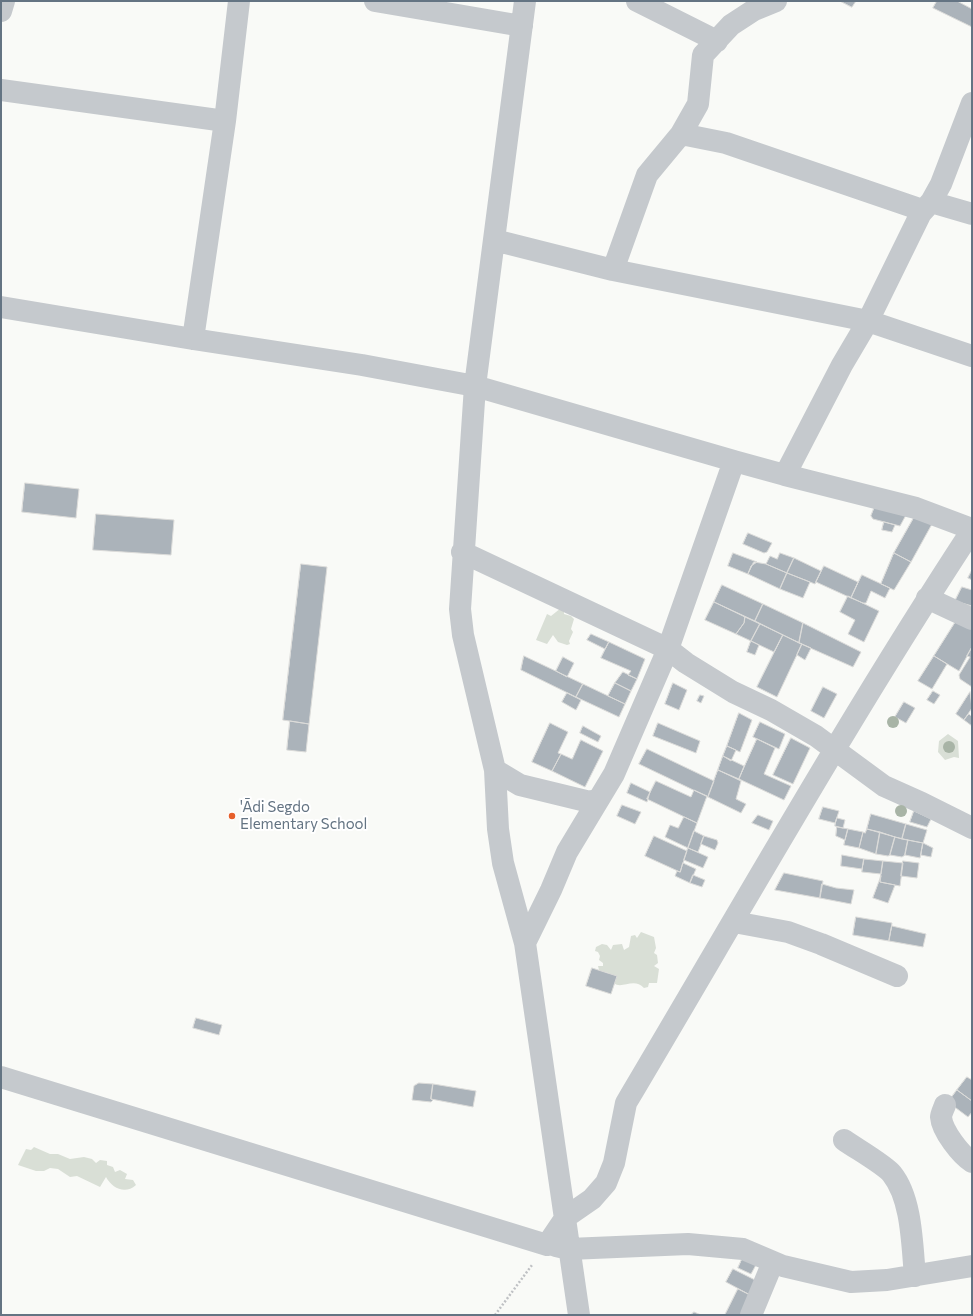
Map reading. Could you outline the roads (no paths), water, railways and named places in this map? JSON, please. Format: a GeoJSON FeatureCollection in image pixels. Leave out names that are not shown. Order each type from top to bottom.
{"type":"FeatureCollection","features":[{"type":"Feature","properties":{"kind":"street"},"geometry":{"type":"LineString","coordinates":[[1,11],[4,1]]}},
{"type":"Feature","properties":{"kind":"street"},"geometry":{"type":"LineString","coordinates":[[193,339],[225,121],[239,1]]}},
{"type":"Feature","properties":{"kind":"street"},"geometry":{"type":"LineString","coordinates":[[375,1],[522,26]]}},
{"type":"Feature","properties":{"kind":"street"},"geometry":{"type":"LineString","coordinates":[[525,1],[475,386],[462,552],[460,609],[463,636],[495,770],[498,829],[503,863],[525,943],[566,1217],[579,1315]]}},
{"type":"Feature","properties":{"kind":"street"},"geometry":{"type":"LineString","coordinates":[[637,1],[717,41]]}},
{"type":"Feature","properties":{"kind":"street"},"geometry":{"type":"LineString","coordinates":[[612,270],[647,176],[681,134],[698,104],[704,56],[731,25],[754,10],[776,1]]}},
{"type":"Feature","properties":{"kind":"street"},"geometry":{"type":"LineString","coordinates":[[1,90],[225,121]]}},
{"type":"Feature","properties":{"kind":"street"},"geometry":{"type":"LineString","coordinates":[[785,475],[842,365],[868,321],[926,206],[941,184],[972,103]]}},
{"type":"Feature","properties":{"kind":"street"},"geometry":{"type":"LineString","coordinates":[[681,134],[726,143],[926,206],[972,214]]}},
{"type":"Feature","properties":{"kind":"street"},"geometry":{"type":"LineString","coordinates":[[494,240],[612,270],[868,321],[972,356]]}},
{"type":"Feature","properties":{"kind":"street"},"geometry":{"type":"LineString","coordinates":[[1,307],[362,365],[475,386],[734,461],[916,508],[972,529],[927,598],[834,751],[626,1103],[614,1163],[606,1183],[592,1199],[566,1217],[546,1245]]}},
{"type":"Feature","properties":{"kind":"street"},"geometry":{"type":"LineString","coordinates":[[525,943],[551,890],[567,852],[614,774],[668,649],[734,461]]}},
{"type":"Feature","properties":{"kind":"street"},"geometry":{"type":"LineString","coordinates":[[462,552],[668,649],[686,663],[733,692],[771,710],[810,733],[884,786],[972,828]]}},
{"type":"Feature","properties":{"kind":"street"},"geometry":{"type":"LineString","coordinates":[[927,598],[972,619]]}},
{"type":"Feature","properties":{"kind":"street"},"geometry":{"type":"LineString","coordinates":[[495,770],[520,785],[590,802],[599,799]]}},
{"type":"Feature","properties":{"kind":"street"},"geometry":{"type":"LineString","coordinates":[[734,922],[769,928],[807,939],[896,976]]}},
{"type":"Feature","properties":{"kind":"street"},"geometry":{"type":"LineString","coordinates":[[1,1077],[546,1245],[570,1249],[688,1244],[743,1250],[773,1262],[851,1282],[887,1280],[972,1266]]}},
{"type":"Feature","properties":{"kind":"street"},"geometry":{"type":"LineString","coordinates":[[945,1105],[941,1117],[946,1129],[960,1153],[972,1162]]}},
{"type":"Feature","properties":{"kind":"street"},"geometry":{"type":"LineString","coordinates":[[844,1140],[891,1173],[902,1192],[910,1226],[916,1276]]}},
{"type":"Feature","properties":{"kind":"street"},"geometry":{"type":"LineString","coordinates":[[752,1315],[773,1262]]}},
{"type":"Feature","properties":{"kind":"place","name":"'Ādi Segdo Elementary School"},"geometry":{"type":"Point","coordinates":[232,816]}}]}
